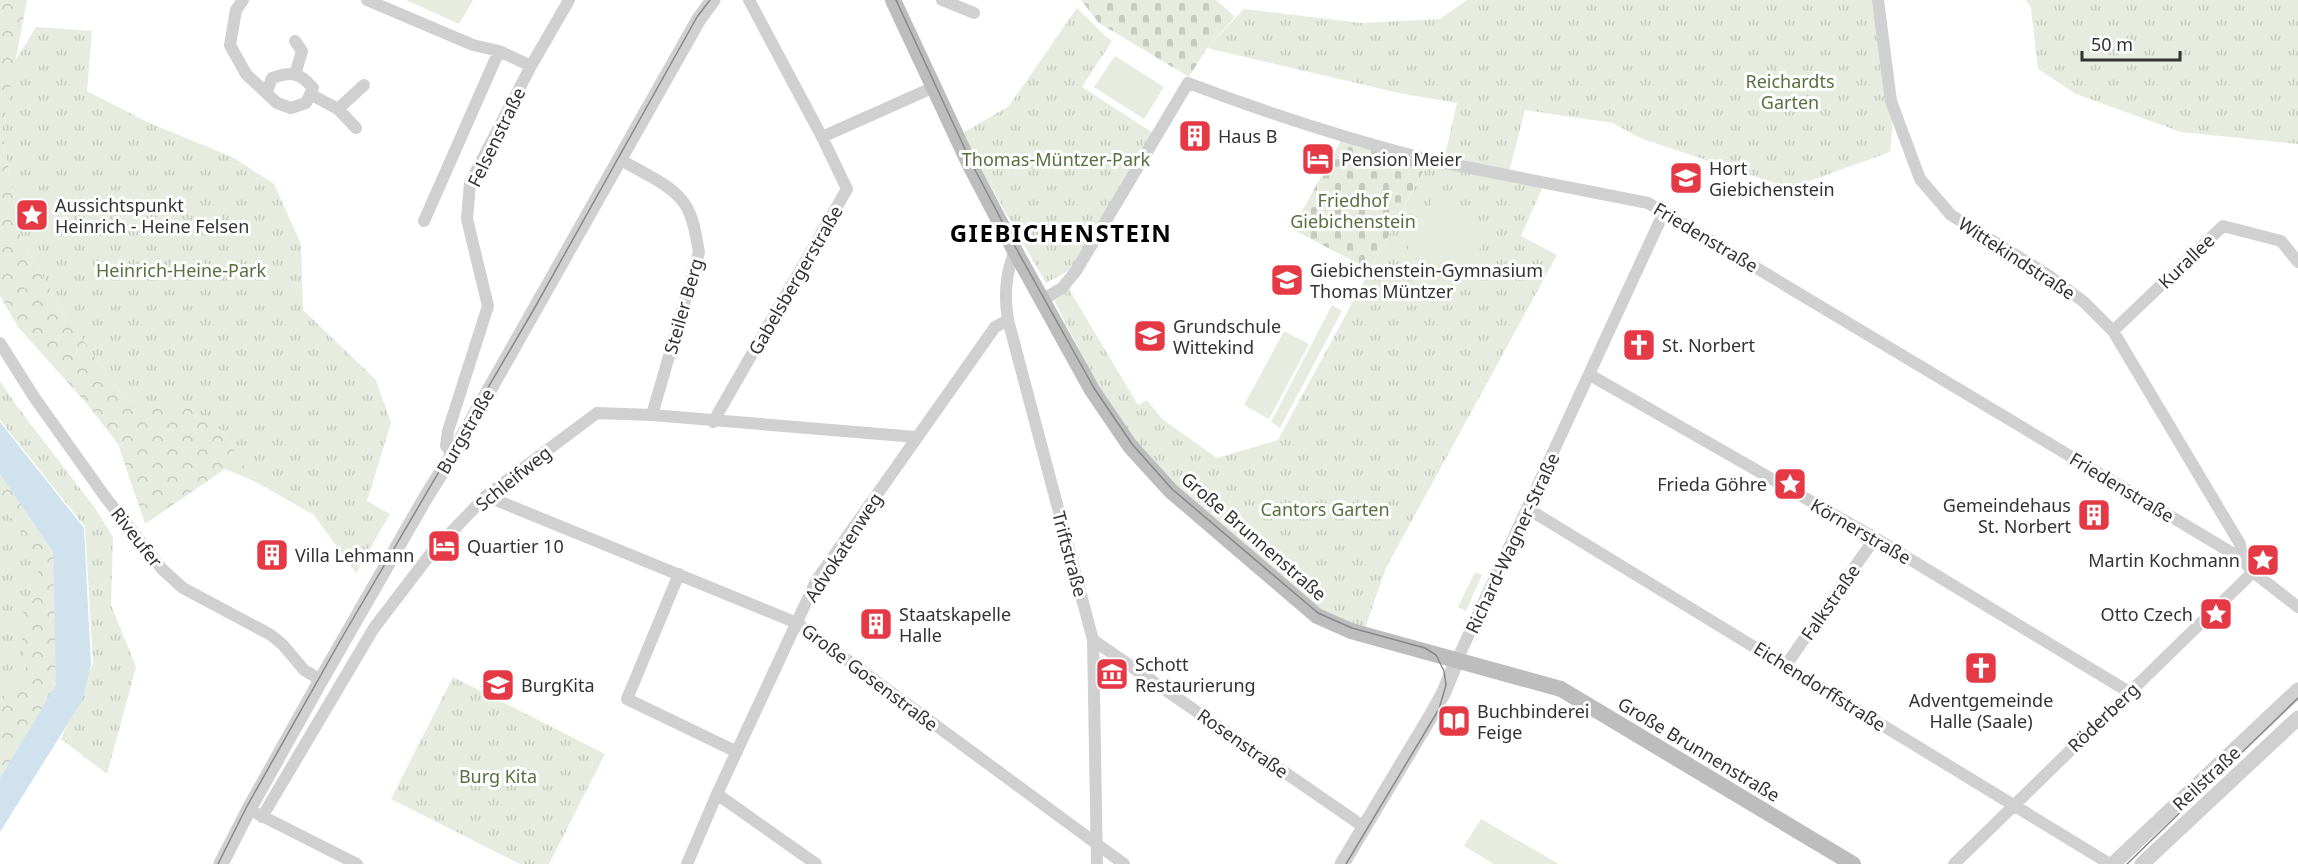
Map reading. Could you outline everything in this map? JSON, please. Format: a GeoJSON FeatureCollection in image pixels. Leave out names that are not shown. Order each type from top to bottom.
{"type":"FeatureCollection","features":[{"type":"Feature","properties":{"kind":"main road","name":"Große Brunnenstraße"},"geometry":{"type":"LineString","coordinates":[[893,0],[932,88],[1014,251],[1110,419],[1150,470],[1170,491],[1317,616],[1352,631],[1561,689],[1852,864]]}},
{"type":"Feature","properties":{"kind":"street"},"geometry":{"type":"LineString","coordinates":[[243,0],[236,10],[230,45],[246,74],[278,103],[291,108],[306,103],[313,88],[303,76],[287,73],[272,78],[267,92]]}},
{"type":"Feature","properties":{"kind":"street"},"geometry":{"type":"LineString","coordinates":[[367,0],[473,45],[499,51],[531,66]]}},
{"type":"Feature","properties":{"kind":"street","name":"Felsenstraße"},"geometry":{"type":"LineString","coordinates":[[453,454],[446,446],[448,431],[488,306],[467,219],[470,183],[531,66],[569,0]]}},
{"type":"Feature","properties":{"kind":"street","name":"Burgstraße"},"geometry":{"type":"LineString","coordinates":[[221,864],[255,813],[321,680],[453,454],[699,19],[713,0]]}},
{"type":"Feature","properties":{"kind":"street","name":"Gabelsbergerstraße"},"geometry":{"type":"LineString","coordinates":[[714,422],[847,189],[822,136],[749,0]]}},
{"type":"Feature","properties":{"kind":"street"},"geometry":{"type":"LineString","coordinates":[[942,0],[974,13]]}},
{"type":"Feature","properties":{"kind":"street","name":"Wittekindstraße"},"geometry":{"type":"LineString","coordinates":[[1878,0],[1891,101],[1920,179],[1951,215],[2049,275],[2084,302],[2113,331],[2240,544],[2242,559]]}},
{"type":"Feature","properties":{"kind":"street"},"geometry":{"type":"LineString","coordinates":[[295,41],[302,51],[295,75]]}},
{"type":"Feature","properties":{"kind":"street","name":"Felsenstraße"},"geometry":{"type":"LineString","coordinates":[[424,221],[499,51]]}},
{"type":"Feature","properties":{"kind":"street","name":"Friedenstraße"},"geometry":{"type":"LineString","coordinates":[[1042,300],[1062,288],[1076,271],[1188,83],[1265,112],[1396,152],[1648,202],[2242,559],[2253,572],[2298,607]]}},
{"type":"Feature","properties":{"kind":"street"},"geometry":{"type":"LineString","coordinates":[[338,109],[364,85]]}},
{"type":"Feature","properties":{"kind":"street"},"geometry":{"type":"LineString","coordinates":[[822,136],[932,88]]}},
{"type":"Feature","properties":{"kind":"street"},"geometry":{"type":"LineString","coordinates":[[310,94],[338,109],[356,128]]}},
{"type":"Feature","properties":{"kind":"street","name":"Steiler Berg"},"geometry":{"type":"LineString","coordinates":[[620,159],[673,191],[686,206],[694,227],[699,252],[652,415]]}},
{"type":"Feature","properties":{"kind":"street","name":"Richard-Wagner-Straße"},"geometry":{"type":"LineString","coordinates":[[1342,864],[1444,692],[1664,212]]}},
{"type":"Feature","properties":{"kind":"street","name":"Kurallee"},"geometry":{"type":"LineString","coordinates":[[2113,331],[2223,226],[2281,241],[2298,262]]}},
{"type":"Feature","properties":{"kind":"street","name":"Triftstraße"},"geometry":{"type":"LineString","coordinates":[[1014,251],[1007,268],[1005,303],[1008,320],[1093,640],[1097,864]]}},
{"type":"Feature","properties":{"kind":"street","name":"Advokatenweg"},"geometry":{"type":"LineString","coordinates":[[687,864],[816,581],[995,327],[1008,320]]}},
{"type":"Feature","properties":{"kind":"street","name":"Riveufer"},"geometry":{"type":"LineString","coordinates":[[0,343],[34,398],[106,498],[162,569],[183,588],[271,635],[283,645],[304,670],[321,680]]}},
{"type":"Feature","properties":{"kind":"street","name":"Körnerstraße"},"geometry":{"type":"LineString","coordinates":[[1590,375],[1875,538],[2129,692]]}},
{"type":"Feature","properties":{"kind":"street","name":"Schleifweg"},"geometry":{"type":"LineString","coordinates":[[255,813],[374,628],[432,552],[486,496],[597,413],[652,415],[714,422],[916,437]]}},
{"type":"Feature","properties":{"kind":"street","name":"Große Gosenstraße"},"geometry":{"type":"LineString","coordinates":[[486,496],[796,623],[1096,846],[1124,864]]}},
{"type":"Feature","properties":{"kind":"street","name":"Eichendorffstraße"},"geometry":{"type":"LineString","coordinates":[[1528,509],[2112,864]]}},
{"type":"Feature","properties":{"kind":"street","name":"Falkstraße"},"geometry":{"type":"LineString","coordinates":[[1786,665],[1875,538]]}},
{"type":"Feature","properties":{"kind":"street","name":"Röderberg"},"geometry":{"type":"LineString","coordinates":[[1954,864],[2253,572]]}},
{"type":"Feature","properties":{"kind":"street"},"geometry":{"type":"LineString","coordinates":[[679,574],[627,699],[738,752]]}},
{"type":"Feature","properties":{"kind":"street","name":"Rosenstraße"},"geometry":{"type":"LineString","coordinates":[[1093,640],[1364,827]]}},
{"type":"Feature","properties":{"kind":"street","name":"Reilstraße"},"geometry":{"type":"LineString","coordinates":[[2112,864],[2298,690]]}},
{"type":"Feature","properties":{"kind":"street","name":"Reilstraße"},"geometry":{"type":"LineString","coordinates":[[2142,864],[2298,718]]}},
{"type":"Feature","properties":{"kind":"street"},"geometry":{"type":"LineString","coordinates":[[717,794],[816,864]]}},
{"type":"Feature","properties":{"kind":"street"},"geometry":{"type":"LineString","coordinates":[[255,813],[357,864]]}},
{"type":"Feature","properties":{"kind":"green space"},"geometry":{"type":"Polygon","coordinates":[[[0,0],[27,0],[2,131],[21,239],[65,314],[126,401],[185,403],[222,431],[254,481],[225,469],[145,524],[118,444],[87,404],[18,327],[0,296],[0,0]]]}},
{"type":"Feature","properties":{"kind":"green space"},"geometry":{"type":"Polygon","coordinates":[[[406,0],[473,0],[459,24],[406,0]]]}},
{"type":"Feature","properties":{"kind":"green space"},"geometry":{"type":"Polygon","coordinates":[[[1081,0],[1216,0],[1235,17],[1207,48],[1189,77],[1099,23],[1081,0]]]}},
{"type":"Feature","properties":{"kind":"green space","name":"Reichardts Garten"},"geometry":{"type":"Polygon","coordinates":[[[1467,0],[1880,0],[1895,96],[1890,152],[1790,188],[1640,138],[1613,123],[1525,110],[1509,172],[1444,159],[1457,103],[1399,93],[1207,48],[1244,9],[1361,23],[1440,19],[1467,0]]]}},
{"type":"Feature","properties":{"kind":"green space"},"geometry":{"type":"Polygon","coordinates":[[[2026,0],[2298,0],[2298,144],[2181,132],[2076,94],[2038,69],[2031,8],[2026,0]]]}},
{"type":"Feature","properties":{"kind":"green space","name":"Thomas-Müntzer-Park"},"geometry":{"type":"Polygon","coordinates":[[[1077,8],[1112,41],[1082,87],[1153,133],[1075,267],[1046,283],[961,134],[1009,106],[1077,8]]]}},
{"type":"Feature","properties":{"kind":"green space","name":"Heinrich-Heine-Park"},"geometry":{"type":"Polygon","coordinates":[[[36,27],[92,31],[87,91],[145,121],[234,158],[274,184],[301,244],[303,310],[376,380],[391,423],[367,501],[390,514],[356,573],[314,515],[254,481],[222,431],[185,404],[126,401],[65,314],[21,239],[2,131],[15,61],[36,27]]]}},
{"type":"Feature","properties":{"kind":"green space"},"geometry":{"type":"Polygon","coordinates":[[[1115,56],[1164,87],[1144,119],[1094,87],[1115,56]]]}},
{"type":"Feature","properties":{"kind":"green space","name":"Friedhof Giebichenstein"},"geometry":{"type":"Polygon","coordinates":[[[1342,139],[1428,162],[1370,270],[1292,229],[1342,139]]]}},
{"type":"Feature","properties":{"kind":"green space","name":"Cantors Garten"},"geometry":{"type":"Polygon","coordinates":[[[1429,161],[1545,182],[1521,236],[1557,255],[1386,568],[1363,634],[1319,611],[1174,489],[1113,416],[1052,296],[1067,286],[1138,405],[1147,400],[1162,419],[1217,458],[1278,440],[1429,161]]]}},
{"type":"Feature","properties":{"kind":"green space"},"geometry":{"type":"Polygon","coordinates":[[[1433,200],[1491,226],[1454,301],[1396,272],[1433,200]]]}},
{"type":"Feature","properties":{"kind":"green space"},"geometry":{"type":"Polygon","coordinates":[[[1332,305],[1342,311],[1280,428],[1271,422],[1332,305]]]}},
{"type":"Feature","properties":{"kind":"green space"},"geometry":{"type":"Polygon","coordinates":[[[1284,331],[1309,344],[1269,419],[1244,405],[1284,331]]]}},
{"type":"Feature","properties":{"kind":"green space"},"geometry":{"type":"Polygon","coordinates":[[[0,381],[95,508],[113,537],[111,605],[136,667],[107,774],[61,739],[93,663],[85,527],[0,420],[0,381]]]}},
{"type":"Feature","properties":{"kind":"green space"},"geometry":{"type":"Polygon","coordinates":[[[0,474],[53,552],[56,685],[0,778],[0,474]]]}},
{"type":"Feature","properties":{"kind":"green space"},"geometry":{"type":"Polygon","coordinates":[[[0,474],[53,552],[56,685],[0,778],[0,704],[26,669],[20,622],[40,566],[28,542],[0,504],[0,474]]]}},
{"type":"Feature","properties":{"kind":"green space"},"geometry":{"type":"Polygon","coordinates":[[[1475,572],[1482,575],[1466,611],[1458,607],[1475,572]]]}},
{"type":"Feature","properties":{"kind":"green space","name":"Burg Kita"},"geometry":{"type":"Polygon","coordinates":[[[453,677],[605,754],[549,864],[520,864],[391,799],[453,677]]]}},
{"type":"Feature","properties":{"kind":"green space"},"geometry":{"type":"Polygon","coordinates":[[[1481,819],[1559,864],[1494,864],[1464,846],[1481,819]]]}},
{"type":"Feature","properties":{"kind":"water"},"geometry":{"type":"Polygon","coordinates":[[[0,422],[84,528],[91,665],[82,701],[0,832],[0,778],[56,685],[53,552],[0,474],[0,422]]]}},
{"type":"Feature","properties":{"kind":"tram line"},"geometry":{"type":"LineString","coordinates":[[218,864],[246,808],[340,641],[534,309],[697,17],[710,0]]}},
{"type":"Feature","properties":{"kind":"tram line"},"geometry":{"type":"LineString","coordinates":[[896,0],[972,164],[1017,250],[1094,388],[1132,444],[1172,489],[1318,613],[1352,628],[1425,648],[1436,655],[1444,671],[1446,685],[1439,709],[1346,864]]}},
{"type":"Feature","properties":{"kind":"tram line"},"geometry":{"type":"LineString","coordinates":[[2127,864],[2298,698]]}},
{"type":"Feature","properties":{"kind":"place","name":"Haus B"},"geometry":{"type":"Point","coordinates":[1195,136]}},
{"type":"Feature","properties":{"kind":"place","name":"Pension Meier"},"geometry":{"type":"Point","coordinates":[1318,159]}},
{"type":"Feature","properties":{"kind":"place","name":"Hort Giebichenstein"},"geometry":{"type":"Point","coordinates":[1686,178]}},
{"type":"Feature","properties":{"kind":"place","name":"Aussichtspunkt Heinrich - Heine Felsen"},"geometry":{"type":"Point","coordinates":[32,215]}},
{"type":"Feature","properties":{"kind":"place","name":"Giebichenstein-Gymnasium Thomas Müntzer"},"geometry":{"type":"Point","coordinates":[1287,280]}},
{"type":"Feature","properties":{"kind":"place","name":"Grundschule Wittekind"},"geometry":{"type":"Point","coordinates":[1150,336]}},
{"type":"Feature","properties":{"kind":"place","name":"St. Norbert"},"geometry":{"type":"Point","coordinates":[1639,345]}},
{"type":"Feature","properties":{"kind":"place","name":"Frieda Göhre"},"geometry":{"type":"Point","coordinates":[1790,484]}},
{"type":"Feature","properties":{"kind":"place","name":"Gemeindehaus St. Norbert"},"geometry":{"type":"Point","coordinates":[2094,515]}},
{"type":"Feature","properties":{"kind":"place","name":"Quartier 10"},"geometry":{"type":"Point","coordinates":[444,546]}},
{"type":"Feature","properties":{"kind":"place","name":"Villa Lehmann"},"geometry":{"type":"Point","coordinates":[272,555]}},
{"type":"Feature","properties":{"kind":"place","name":"Martin Kochmann"},"geometry":{"type":"Point","coordinates":[2263,560]}},
{"type":"Feature","properties":{"kind":"place","name":"Otto Czech"},"geometry":{"type":"Point","coordinates":[2216,614]}},
{"type":"Feature","properties":{"kind":"place","name":"Staatskapelle Halle"},"geometry":{"type":"Point","coordinates":[876,624]}},
{"type":"Feature","properties":{"kind":"place","name":"Adventgemeinde Halle (Saale)"},"geometry":{"type":"Point","coordinates":[1981,668]}},
{"type":"Feature","properties":{"kind":"place","name":"Schott Restaurierung"},"geometry":{"type":"Point","coordinates":[1112,674]}},
{"type":"Feature","properties":{"kind":"place","name":"BurgKita"},"geometry":{"type":"Point","coordinates":[498,685]}},
{"type":"Feature","properties":{"kind":"place","name":"Buchbinderei Feige"},"geometry":{"type":"Point","coordinates":[1454,721]}},
{"type":"Feature","properties":{"kind":"district","name":"GIEBICHENSTEIN"},"geometry":{"type":"Point","coordinates":[1061,232]}}]}
